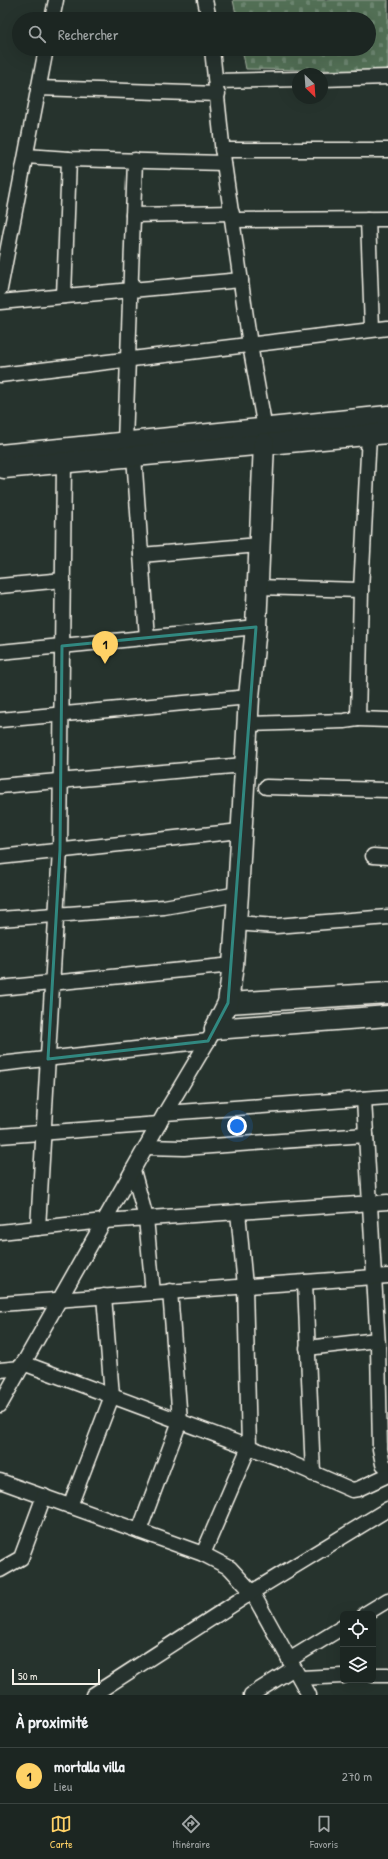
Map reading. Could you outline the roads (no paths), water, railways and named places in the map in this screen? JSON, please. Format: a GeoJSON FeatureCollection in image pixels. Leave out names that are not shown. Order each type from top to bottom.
{"type":"FeatureCollection","features":[{"type":"Feature","properties":{"kind":"street"},"geometry":{"type":"LineString","coordinates":[[53,12],[56,0]]}},
{"type":"Feature","properties":{"kind":"street"},"geometry":{"type":"LineString","coordinates":[[205,0],[208,12]]}},
{"type":"Feature","properties":{"kind":"street"},"geometry":{"type":"LineString","coordinates":[[0,289],[2,267],[26,156],[45,56]]}},
{"type":"Feature","properties":{"kind":"street"},"geometry":{"type":"LineString","coordinates":[[0,1405],[162,1118],[212,1035],[228,1003],[236,923],[244,765],[256,627],[264,436],[223,156],[213,56]]}},
{"type":"Feature","properties":{"kind":"street"},"geometry":{"type":"LineString","coordinates":[[328,79],[388,77]]}},
{"type":"Feature","properties":{"kind":"street"},"geometry":{"type":"LineString","coordinates":[[38,88],[217,88],[292,80]]}},
{"type":"Feature","properties":{"kind":"street"},"geometry":{"type":"LineString","coordinates":[[26,156],[70,159],[135,160],[388,150]]}},
{"type":"Feature","properties":{"kind":"street"},"geometry":{"type":"LineString","coordinates":[[64,296],[70,159]]}},
{"type":"Feature","properties":{"kind":"street"},"geometry":{"type":"LineString","coordinates":[[135,160],[128,359],[129,449],[141,555],[147,638]]}},
{"type":"Feature","properties":{"kind":"street"},"geometry":{"type":"LineString","coordinates":[[133,215],[388,219]]}},
{"type":"Feature","properties":{"kind":"street"},"geometry":{"type":"LineString","coordinates":[[368,219],[372,328]]}},
{"type":"Feature","properties":{"kind":"street"},"geometry":{"type":"LineString","coordinates":[[0,302],[240,280]]}},
{"type":"Feature","properties":{"kind":"street"},"geometry":{"type":"LineString","coordinates":[[0,375],[250,345],[372,328],[388,328]]}},
{"type":"Feature","properties":{"kind":"street"},"geometry":{"type":"LineString","coordinates":[[0,455],[129,449],[264,436],[388,416]]}},
{"type":"Feature","properties":{"kind":"street"},"geometry":{"type":"LineString","coordinates":[[264,436],[378,434],[361,590],[358,719]]}},
{"type":"Feature","properties":{"kind":"street"},"geometry":{"type":"LineString","coordinates":[[0,468],[64,462],[129,449]]}},
{"type":"Feature","properties":{"kind":"street"},"geometry":{"type":"LineString","coordinates":[[38,1228],[60,850],[64,462]]}},
{"type":"Feature","properties":{"kind":"street"},"geometry":{"type":"LineString","coordinates":[[141,555],[259,546]]}},
{"type":"Feature","properties":{"kind":"street"},"geometry":{"type":"LineString","coordinates":[[0,586],[63,580]]}},
{"type":"Feature","properties":{"kind":"street"},"geometry":{"type":"LineString","coordinates":[[257,587],[361,590]]}},
{"type":"Feature","properties":{"kind":"street"},"geometry":{"type":"LineString","coordinates":[[0,652],[256,627]]}},
{"type":"Feature","properties":{"kind":"street"},"geometry":{"type":"LineString","coordinates":[[0,720],[249,697]]}},
{"type":"Feature","properties":{"kind":"street"},"geometry":{"type":"LineString","coordinates":[[247,724],[344,721],[358,719],[388,720]]}},
{"type":"Feature","properties":{"kind":"street"},"geometry":{"type":"LineString","coordinates":[[0,786],[244,765]]}},
{"type":"Feature","properties":{"kind":"street"},"geometry":{"type":"LineString","coordinates":[[266,787],[388,790]]}},
{"type":"Feature","properties":{"kind":"street"},"geometry":{"type":"LineString","coordinates":[[0,857],[240,830]]}},
{"type":"Feature","properties":{"kind":"street"},"geometry":{"type":"LineString","coordinates":[[373,856],[388,857]]}},
{"type":"Feature","properties":{"kind":"street"},"geometry":{"type":"LineString","coordinates":[[0,919],[164,907],[238,894]]}},
{"type":"Feature","properties":{"kind":"street"},"geometry":{"type":"LineString","coordinates":[[236,923],[276,926],[388,917]]}},
{"type":"Feature","properties":{"kind":"street"},"geometry":{"type":"LineString","coordinates":[[0,988],[232,965]]}},
{"type":"Feature","properties":{"kind":"street"},"geometry":{"type":"LineString","coordinates":[[228,1003],[388,994]]}},
{"type":"Feature","properties":{"kind":"street"},"geometry":{"type":"LineString","coordinates":[[0,1064],[48,1059],[212,1035],[388,1016]]}},
{"type":"Feature","properties":{"kind":"street"},"geometry":{"type":"LineString","coordinates":[[0,1136],[43,1133],[162,1118],[388,1098]]}},
{"type":"Feature","properties":{"kind":"street"},"geometry":{"type":"LineString","coordinates":[[364,1099],[374,1277],[381,1344],[380,1449],[383,1464],[388,1469]]}},
{"type":"Feature","properties":{"kind":"street"},"geometry":{"type":"LineString","coordinates":[[146,1147],[184,1148],[366,1135]]}},
{"type":"Feature","properties":{"kind":"street"},"geometry":{"type":"LineString","coordinates":[[133,1170],[146,1218],[152,1293]]}},
{"type":"Feature","properties":{"kind":"street"},"geometry":{"type":"LineString","coordinates":[[0,1232],[104,1221],[388,1202]]}},
{"type":"Feature","properties":{"kind":"street"},"geometry":{"type":"LineString","coordinates":[[203,1554],[249,1447],[245,1286],[238,1212]]}},
{"type":"Feature","properties":{"kind":"street"},"geometry":{"type":"LineString","coordinates":[[0,1304],[388,1276]]}},
{"type":"Feature","properties":{"kind":"street"},"geometry":{"type":"LineString","coordinates":[[305,1282],[313,1474]]}},
{"type":"Feature","properties":{"kind":"street"},"geometry":{"type":"LineString","coordinates":[[139,1531],[180,1422],[170,1291]]}},
{"type":"Feature","properties":{"kind":"street"},"geometry":{"type":"LineString","coordinates":[[70,1506],[112,1396],[104,1296]]}},
{"type":"Feature","properties":{"kind":"street"},"geometry":{"type":"LineString","coordinates":[[307,1348],[381,1344]]}},
{"type":"Feature","properties":{"kind":"street"},"geometry":{"type":"LineString","coordinates":[[0,1370],[22,1366],[112,1396],[281,1459],[352,1490],[358,1489],[388,1475]]}},
{"type":"Feature","properties":{"kind":"street"},"geometry":{"type":"LineString","coordinates":[[0,1481],[203,1554],[230,1568],[252,1592],[309,1695]]}},
{"type":"Feature","properties":{"kind":"street"},"geometry":{"type":"LineString","coordinates":[[0,1570],[21,1558],[44,1496]]}},
{"type":"Feature","properties":{"kind":"street"},"geometry":{"type":"LineString","coordinates":[[92,1695],[252,1592],[388,1509]]}},
{"type":"Feature","properties":{"kind":"street"},"geometry":{"type":"LineString","coordinates":[[371,1611],[385,1604]]}},
{"type":"Feature","properties":{"kind":"street"},"geometry":{"type":"LineString","coordinates":[[251,1695],[294,1668],[340,1630]]}},
{"type":"Feature","properties":{"kind":"street"},"geometry":{"type":"LineString","coordinates":[[294,1668],[340,1676]]}},
{"type":"Feature","properties":{"kind":"street"},"geometry":{"type":"LineString","coordinates":[[376,1675],[388,1675]]}},
{"type":"Feature","properties":{"kind":"place","name":"mortalla villa"},"geometry":{"type":"Point","coordinates":[105,664]}}]}
